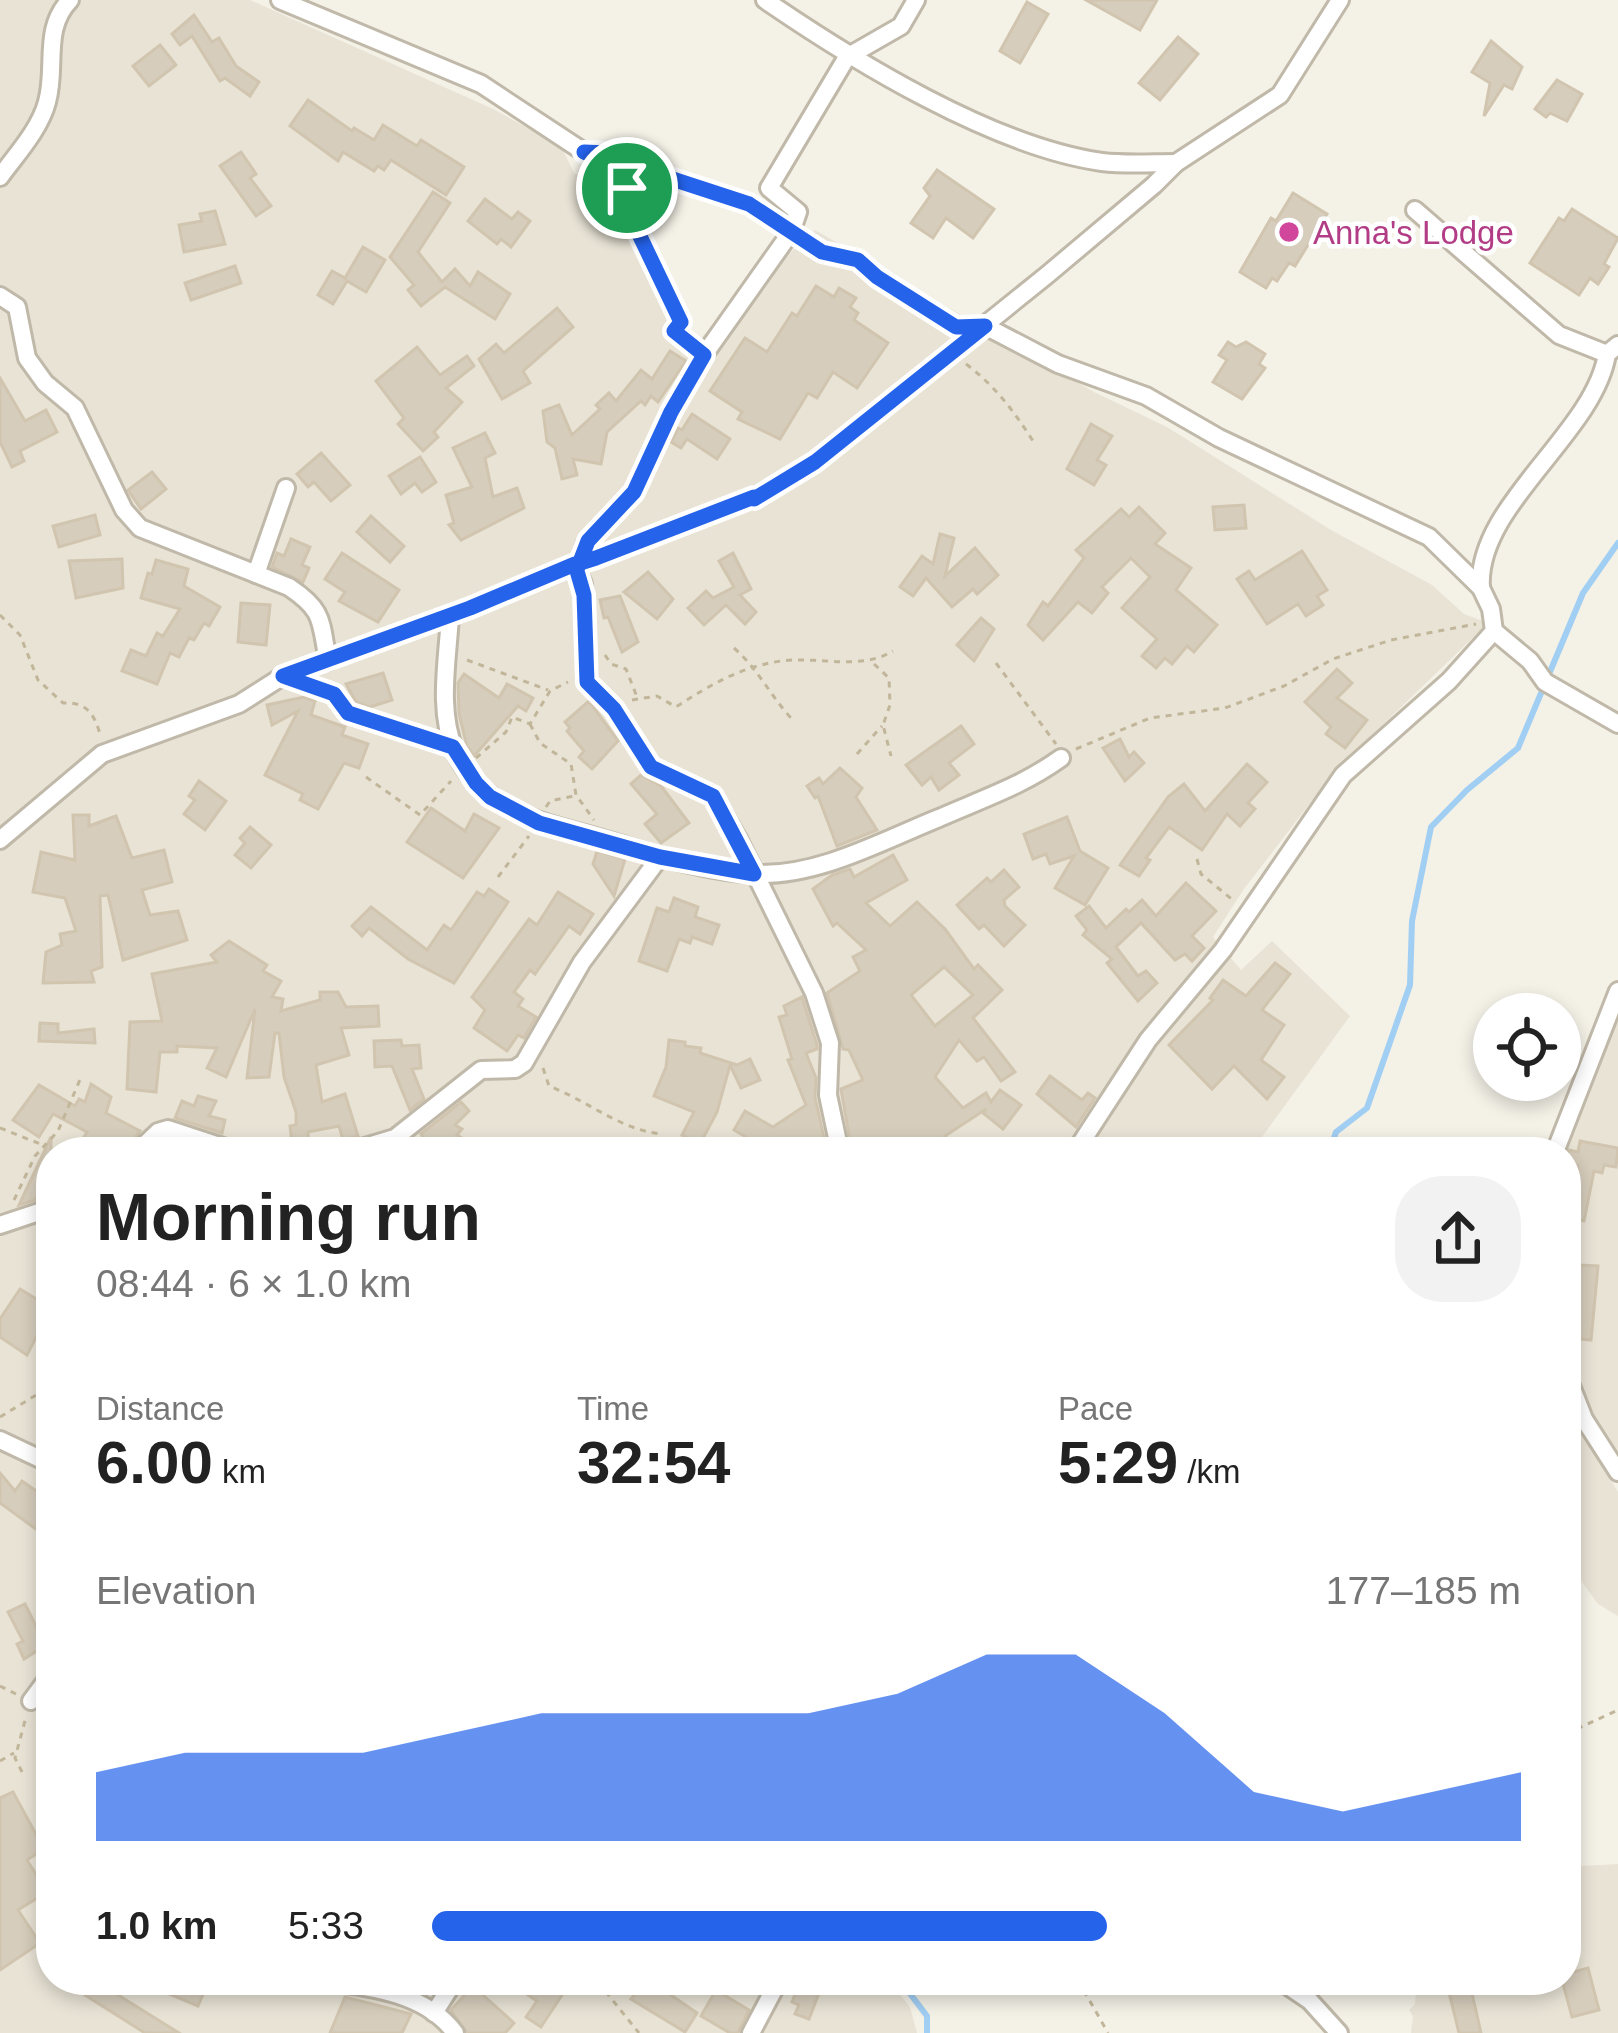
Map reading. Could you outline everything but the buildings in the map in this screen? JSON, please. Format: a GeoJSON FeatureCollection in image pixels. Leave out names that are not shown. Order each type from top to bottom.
{"type":"FeatureCollection","features":[{"type":"Feature","properties":{"kind":"street"},"geometry":{"type":"LineString","coordinates":[[0,177],[47,104],[52,35],[56,19],[70,0]]}},
{"type":"Feature","properties":{"kind":"street"},"geometry":{"type":"LineString","coordinates":[[280,0],[481,83],[611,165],[627,188],[636,228],[681,322],[674,331],[704,355]]}},
{"type":"Feature","properties":{"kind":"street"},"geometry":{"type":"LineString","coordinates":[[765,0],[847,57],[1006,133],[1106,163],[1176,163]]}},
{"type":"Feature","properties":{"kind":"street"},"geometry":{"type":"LineString","coordinates":[[582,562],[578,567],[588,541],[634,492],[704,355],[791,232],[798,212],[769,188],[847,57],[901,26],[916,0]]}},
{"type":"Feature","properties":{"kind":"street"},"geometry":{"type":"LineString","coordinates":[[0,840],[102,754],[239,704],[283,676],[754,499],[815,462],[985,326],[1176,163],[1280,95],[1340,0]]}},
{"type":"Feature","properties":{"kind":"street"},"geometry":{"type":"LineString","coordinates":[[584,152],[608,153],[749,204],[822,252],[858,260],[956,327],[985,326],[1058,364],[1146,396],[1219,438],[1429,537],[1481,588],[1494,627],[1545,682],[1618,724]]}},
{"type":"Feature","properties":{"kind":"street"},"geometry":{"type":"LineString","coordinates":[[1415,210],[1559,334],[1612,350],[1552,453],[1492,532],[1481,588]]}},
{"type":"Feature","properties":{"kind":"street"},"geometry":{"type":"LineString","coordinates":[[0,296],[17,307],[27,358],[45,383],[75,408],[124,510],[146,532],[289,587],[314,604],[328,661]]}},
{"type":"Feature","properties":{"kind":"street"},"geometry":{"type":"LineString","coordinates":[[256,574],[286,488]]}},
{"type":"Feature","properties":{"kind":"street"},"geometry":{"type":"LineString","coordinates":[[582,562],[586,673],[594,691],[614,709],[651,767],[713,796],[795,949],[825,1026],[831,1049],[828,1096],[837,1137]]}},
{"type":"Feature","properties":{"kind":"street"},"geometry":{"type":"LineString","coordinates":[[450,615],[446,708],[453,747],[490,797],[539,823],[660,857],[754,874],[796,871],[1010,790],[1061,758]]}},
{"type":"Feature","properties":{"kind":"street"},"geometry":{"type":"LineString","coordinates":[[1085,1137],[1148,1040],[1249,913],[1343,775],[1449,681],[1494,627]]}},
{"type":"Feature","properties":{"kind":"street"},"geometry":{"type":"LineString","coordinates":[[283,676],[334,694],[348,713],[453,747]]}},
{"type":"Feature","properties":{"kind":"street"},"geometry":{"type":"LineString","coordinates":[[396,1137],[481,1070],[515,1069],[530,1054],[582,962],[660,857]]}},
{"type":"Feature","properties":{"kind":"street"},"geometry":{"type":"LineString","coordinates":[[1561,1137],[1618,991]]}},
{"type":"Feature","properties":{"kind":"street"},"geometry":{"type":"LineString","coordinates":[[153,1137],[168,1130],[190,1137]]}},
{"type":"Feature","properties":{"kind":"street"},"geometry":{"type":"LineString","coordinates":[[2,1224],[36,1213]]}},
{"type":"Feature","properties":{"kind":"street"},"geometry":{"type":"LineString","coordinates":[[1581,1409],[1618,1472]]}},
{"type":"Feature","properties":{"kind":"street"},"geometry":{"type":"LineString","coordinates":[[0,1440],[36,1457]]}},
{"type":"Feature","properties":{"kind":"street"},"geometry":{"type":"LineString","coordinates":[[31,1701],[36,1694]]}},
{"type":"Feature","properties":{"kind":"street"},"geometry":{"type":"LineString","coordinates":[[391,1995],[434,2013],[455,2033]]}},
{"type":"Feature","properties":{"kind":"street"},"geometry":{"type":"LineString","coordinates":[[434,2013],[445,1995]]}},
{"type":"Feature","properties":{"kind":"street"},"geometry":{"type":"LineString","coordinates":[[751,2033],[770,1995]]}},
{"type":"Feature","properties":{"kind":"street"},"geometry":{"type":"LineString","coordinates":[[1300,1995],[1339,2033]]}},
{"type":"Feature","properties":{"kind":"path"},"geometry":{"type":"LineString","coordinates":[[949,353],[985,378],[1033,441]]}},
{"type":"Feature","properties":{"kind":"path"},"geometry":{"type":"LineString","coordinates":[[0,614],[20,635],[38,680],[63,704],[78,702],[91,711],[100,731],[102,754]]}},
{"type":"Feature","properties":{"kind":"path"},"geometry":{"type":"LineString","coordinates":[[996,663],[1046,728],[1061,758],[1150,718],[1225,709],[1284,686],[1333,658],[1372,646],[1436,629],[1494,627]]}},
{"type":"Feature","properties":{"kind":"path"},"geometry":{"type":"LineString","coordinates":[[734,648],[756,667],[772,697],[791,718]]}},
{"type":"Feature","properties":{"kind":"path"},"geometry":{"type":"LineString","coordinates":[[602,651],[611,664],[626,669],[638,699]]}},
{"type":"Feature","properties":{"kind":"path"},"geometry":{"type":"LineString","coordinates":[[614,709],[657,697],[676,706],[726,675],[756,667],[814,659],[873,663],[893,651]]}},
{"type":"Feature","properties":{"kind":"path"},"geometry":{"type":"LineString","coordinates":[[448,653],[550,691]]}},
{"type":"Feature","properties":{"kind":"path"},"geometry":{"type":"LineString","coordinates":[[857,754],[883,724],[890,705],[890,678],[873,663]]}},
{"type":"Feature","properties":{"kind":"path"},"geometry":{"type":"LineString","coordinates":[[530,724],[550,691],[586,673]]}},
{"type":"Feature","properties":{"kind":"path"},"geometry":{"type":"LineString","coordinates":[[366,777],[420,814],[464,767],[506,732],[512,717],[530,724],[540,743],[571,764],[576,795],[592,815],[601,838]]}},
{"type":"Feature","properties":{"kind":"path"},"geometry":{"type":"LineString","coordinates":[[883,724],[891,757]]}},
{"type":"Feature","properties":{"kind":"path"},"geometry":{"type":"LineString","coordinates":[[498,877],[550,801],[576,795]]}},
{"type":"Feature","properties":{"kind":"path"},"geometry":{"type":"LineString","coordinates":[[1197,859],[1201,874],[1249,913]]}},
{"type":"Feature","properties":{"kind":"path"},"geometry":{"type":"LineString","coordinates":[[530,1054],[544,1070],[549,1086],[582,1099],[626,1128],[661,1134]]}},
{"type":"Feature","properties":{"kind":"path"},"geometry":{"type":"LineString","coordinates":[[52,1137],[82,1075]]}},
{"type":"Feature","properties":{"kind":"path"},"geometry":{"type":"LineString","coordinates":[[0,1128],[36,1142]]}},
{"type":"Feature","properties":{"kind":"path"},"geometry":{"type":"LineString","coordinates":[[2,1224],[36,1158]]}},
{"type":"Feature","properties":{"kind":"path"},"geometry":{"type":"LineString","coordinates":[[0,1417],[36,1396]]}},
{"type":"Feature","properties":{"kind":"path"},"geometry":{"type":"LineString","coordinates":[[22,1772],[16,1752],[31,1701]]}},
{"type":"Feature","properties":{"kind":"path"},"geometry":{"type":"LineString","coordinates":[[1581,1727],[1618,1710]]}},
{"type":"Feature","properties":{"kind":"path"},"geometry":{"type":"LineString","coordinates":[[0,1761],[16,1752]]}},
{"type":"Feature","properties":{"kind":"path"},"geometry":{"type":"LineString","coordinates":[[608,1995],[639,2033]]}},
{"type":"Feature","properties":{"kind":"path"},"geometry":{"type":"LineString","coordinates":[[1086,1995],[1108,2033]]}},
{"type":"Feature","properties":{"kind":"shaded area"},"geometry":{"type":"Polygon","coordinates":[[[0,0],[250,0],[493,109],[561,146],[574,173],[609,191],[695,345],[815,230],[1094,392],[1167,427],[1331,530],[1432,585],[1464,614],[1488,623],[1334,772],[1213,937],[1241,970],[1272,941],[1350,1016],[1262,1137],[36,1137],[36,1995],[900,1995],[910,2007],[917,2033],[0,2033],[0,0]]]}},
{"type":"Feature","properties":{"kind":"shaded area"},"geometry":{"type":"Polygon","coordinates":[[[1618,981],[1618,1460],[1588,1443],[1618,1492],[1618,1616],[1598,1604],[1581,1581],[1581,1137],[1558,1137],[1566,1101],[1581,1101],[1581,1066],[1618,981]]]}},
{"type":"Feature","properties":{"kind":"shaded area"},"geometry":{"type":"Polygon","coordinates":[[[1618,1864],[1618,2033],[1411,2033],[1409,2010],[1416,1995],[1581,1995],[1581,1866],[1618,1864]]]}},
{"type":"Feature","properties":{"kind":"waterway"},"geometry":{"type":"LineString","coordinates":[[1334,1137],[1367,1108],[1410,985],[1412,921],[1431,827],[1518,748],[1583,593],[1618,543]]}},
{"type":"Feature","properties":{"kind":"waterway"},"geometry":{"type":"LineString","coordinates":[[911,1995],[927,2016],[927,2033]]}},
{"type":"Feature","properties":{"kind":"place","name":"Anna's Lodge"},"geometry":{"type":"Point","coordinates":[1289,232]}},
{"type":"Feature","properties":{"kind":"route"},"geometry":{"type":"LineString","coordinates":[[627,188],[611,165],[584,152],[608,153],[749,204],[822,252],[858,260],[956,327],[985,326],[815,462],[754,499],[754,497],[596,558],[593,559],[577,564],[575,564],[583,584],[587,682],[614,709],[651,767],[713,796],[754,874],[660,857],[539,823],[490,797],[453,747],[348,713],[334,694],[283,676],[575,564],[578,567],[579,558],[588,541],[634,492],[704,355],[674,331],[681,322],[636,228],[627,188]]}}]}
